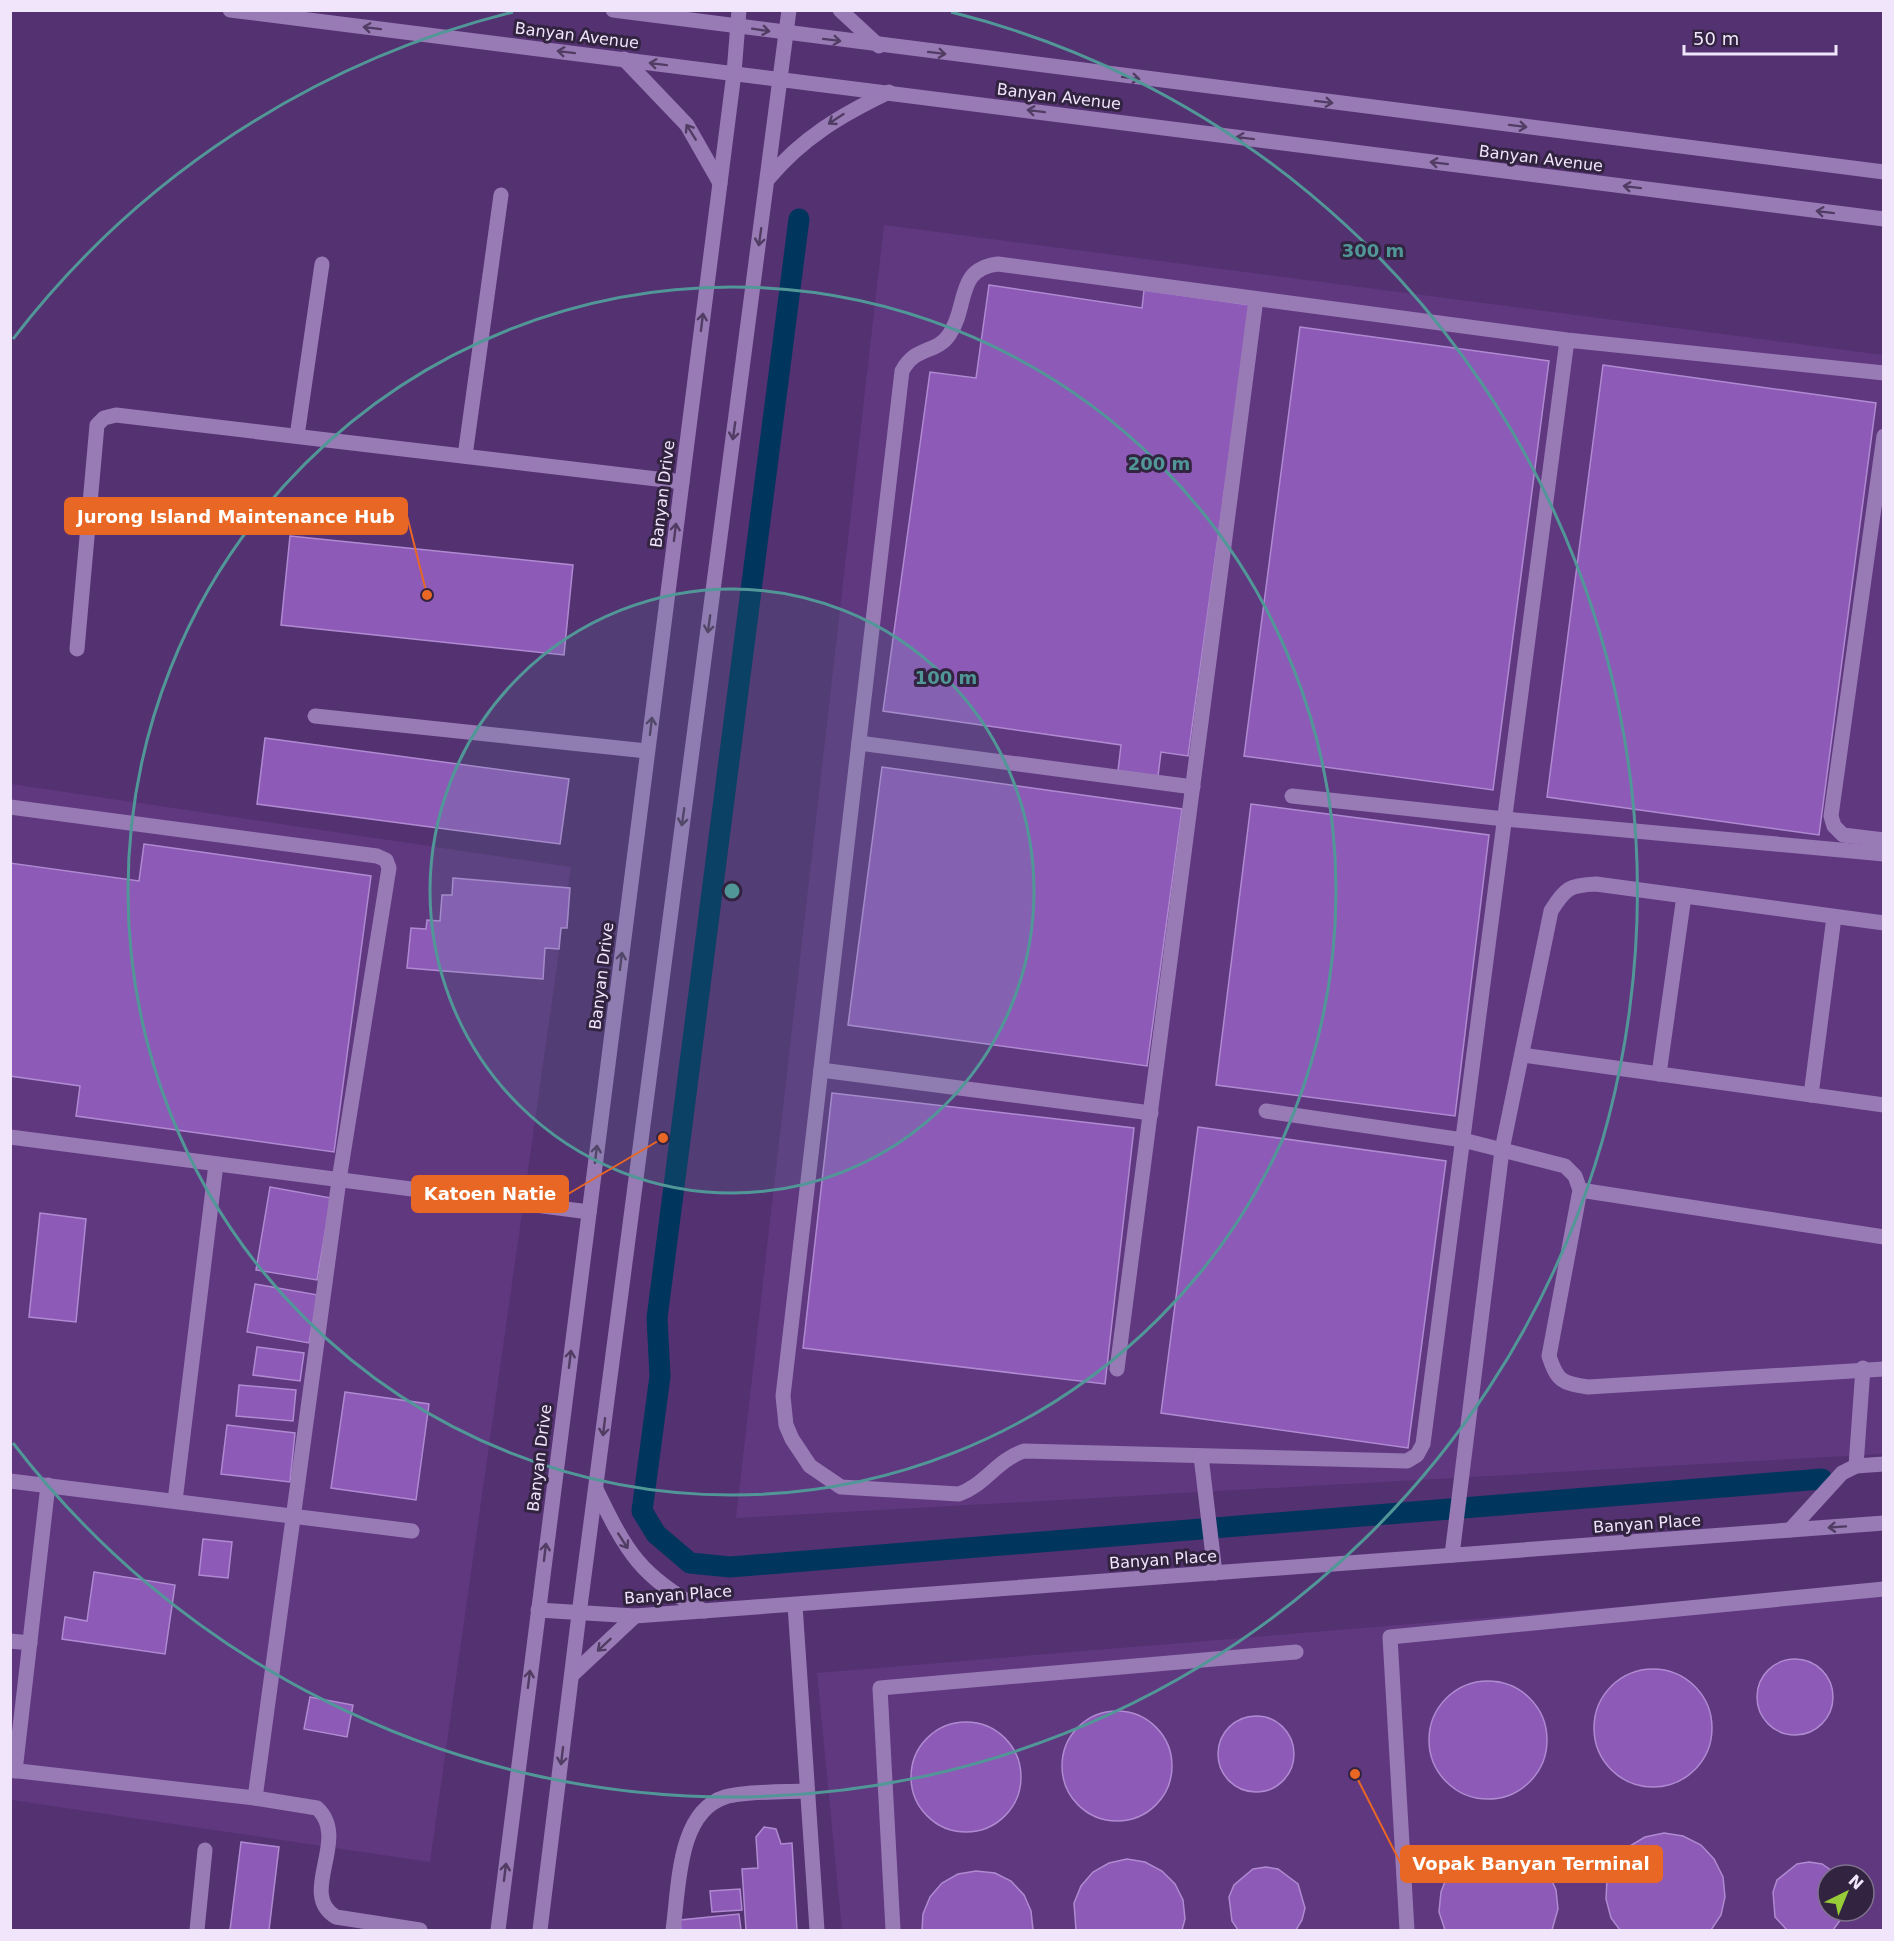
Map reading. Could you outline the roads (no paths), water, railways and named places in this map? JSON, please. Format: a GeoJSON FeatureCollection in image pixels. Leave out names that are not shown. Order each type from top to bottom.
{"type":"FeatureCollection","features":[{"type":"Feature","properties":{"kind":"street","name":"Banyan Avenue"},"geometry":{"type":"LineString","coordinates":[[230,10],[1884,219]]}},
{"type":"Feature","properties":{"kind":"street","name":"Banyan Avenue"},"geometry":{"type":"LineString","coordinates":[[613,10],[879,46],[1884,172]]}},
{"type":"Feature","properties":{"kind":"street","name":"Banyan Drive"},"geometry":{"type":"LineString","coordinates":[[498,1930],[734,73],[739,10]]}},
{"type":"Feature","properties":{"kind":"street"},"geometry":{"type":"LineString","coordinates":[[540,1930],[579,1614],[789,10]]}},
{"type":"Feature","properties":{"kind":"street"},"geometry":{"type":"LineString","coordinates":[[840,10],[879,46]]}},
{"type":"Feature","properties":{"kind":"street"},"geometry":{"type":"LineString","coordinates":[[624,59],[687,125],[720,183]]}},
{"type":"Feature","properties":{"kind":"street"},"geometry":{"type":"LineString","coordinates":[[768,179],[787,156],[810,136],[843,114],[889,92]]}},
{"type":"Feature","properties":{"kind":"street"},"geometry":{"type":"LineString","coordinates":[[465,456],[501,195]]}},
{"type":"Feature","properties":{"kind":"street"},"geometry":{"type":"LineString","coordinates":[[297,436],[322,264]]}},
{"type":"Feature","properties":{"kind":"street"},"geometry":{"type":"LineString","coordinates":[[1567,340],[1423,1444],[1417,1455],[1407,1461],[1024,1451],[1009,1456],[975,1488],[959,1494],[841,1487],[810,1466],[792,1439],[786,1425],[783,1396],[902,371],[908,359],[922,350],[941,344],[949,334],[970,275],[982,266],[998,264],[1567,340],[1884,373]]}},
{"type":"Feature","properties":{"kind":"street"},"geometry":{"type":"LineString","coordinates":[[1117,1369],[1256,298]]}},
{"type":"Feature","properties":{"kind":"street"},"geometry":{"type":"LineString","coordinates":[[77,649],[97,425],[104,418],[116,414],[682,482]]}},
{"type":"Feature","properties":{"kind":"street"},"geometry":{"type":"LineString","coordinates":[[1884,436],[1831,816],[1834,826],[1843,835],[1884,840]]}},
{"type":"Feature","properties":{"kind":"street"},"geometry":{"type":"LineString","coordinates":[[315,716],[647,751]]}},
{"type":"Feature","properties":{"kind":"street"},"geometry":{"type":"LineString","coordinates":[[859,743],[1193,787]]}},
{"type":"Feature","properties":{"kind":"street"},"geometry":{"type":"LineString","coordinates":[[1292,796],[1505,819],[1884,854]]}},
{"type":"Feature","properties":{"kind":"street"},"geometry":{"type":"LineString","coordinates":[[10,807],[377,856],[386,861],[389,867],[339,1180],[255,1798]]}},
{"type":"Feature","properties":{"kind":"street"},"geometry":{"type":"LineString","coordinates":[[1452,1555],[1503,1150],[1551,911],[1562,893],[1576,885],[1596,884],[1884,923]]}},
{"type":"Feature","properties":{"kind":"street"},"geometry":{"type":"LineString","coordinates":[[1659,1074],[1684,896]]}},
{"type":"Feature","properties":{"kind":"street"},"geometry":{"type":"LineString","coordinates":[[1811,1095],[1834,916]]}},
{"type":"Feature","properties":{"kind":"street"},"geometry":{"type":"LineString","coordinates":[[1522,1055],[1884,1105]]}},
{"type":"Feature","properties":{"kind":"street"},"geometry":{"type":"LineString","coordinates":[[821,1070],[1150,1113]]}},
{"type":"Feature","properties":{"kind":"street"},"geometry":{"type":"LineString","coordinates":[[1266,1111],[1463,1140],[1565,1166],[1575,1176],[1580,1190],[1549,1356],[1555,1375],[1567,1384],[1588,1387],[1863,1368],[1884,1369]]}},
{"type":"Feature","properties":{"kind":"street"},"geometry":{"type":"LineString","coordinates":[[10,1137],[588,1212]]}},
{"type":"Feature","properties":{"kind":"street"},"geometry":{"type":"LineString","coordinates":[[175,1501],[216,1164]]}},
{"type":"Feature","properties":{"kind":"street"},"geometry":{"type":"LineString","coordinates":[[1580,1190],[1884,1237]]}},
{"type":"Feature","properties":{"kind":"street"},"geometry":{"type":"LineString","coordinates":[[1856,1466],[1863,1368]]}},
{"type":"Feature","properties":{"kind":"street"},"geometry":{"type":"LineString","coordinates":[[1201,1456],[1215,1573]]}},
{"type":"Feature","properties":{"kind":"street"},"geometry":{"type":"LineString","coordinates":[[1790,1530],[1842,1473],[1856,1466],[1884,1464]]}},
{"type":"Feature","properties":{"kind":"street"},"geometry":{"type":"LineString","coordinates":[[10,1480],[412,1531]]}},
{"type":"Feature","properties":{"kind":"street"},"geometry":{"type":"LineString","coordinates":[[48,1485],[13,1771],[255,1798],[317,1808],[324,1815],[330,1835],[320,1899],[327,1912],[336,1917],[420,1930]]}},
{"type":"Feature","properties":{"kind":"street"},"geometry":{"type":"LineString","coordinates":[[596,1489],[621,1540],[649,1575],[671,1593],[705,1611]]}},
{"type":"Feature","properties":{"kind":"street","name":"Banyan Place"},"geometry":{"type":"LineString","coordinates":[[538,1610],[635,1616],[1884,1523]]}},
{"type":"Feature","properties":{"kind":"street"},"geometry":{"type":"LineString","coordinates":[[1407,1930],[1390,1636],[1884,1590]]}},
{"type":"Feature","properties":{"kind":"street"},"geometry":{"type":"LineString","coordinates":[[795,1605],[817,1930]]}},
{"type":"Feature","properties":{"kind":"street"},"geometry":{"type":"LineString","coordinates":[[572,1675],[635,1616]]}},
{"type":"Feature","properties":{"kind":"street"},"geometry":{"type":"LineString","coordinates":[[10,1641],[30,1643]]}},
{"type":"Feature","properties":{"kind":"street"},"geometry":{"type":"LineString","coordinates":[[893,1930],[880,1688],[1296,1652]]}},
{"type":"Feature","properties":{"kind":"street"},"geometry":{"type":"LineString","coordinates":[[673,1930],[687,1836],[697,1816],[709,1804],[726,1797],[807,1791]]}},
{"type":"Feature","properties":{"kind":"street"},"geometry":{"type":"LineString","coordinates":[[196,1930],[205,1850]]}},
{"type":"Feature","properties":{"kind":"waterway"},"geometry":{"type":"LineString","coordinates":[[799,219],[657,1318],[660,1376],[642,1511],[656,1534],[690,1563],[730,1567],[1822,1479]]}},
{"type":"Feature","properties":{"kind":"place","name":"Jurong Island Maintenance Hub"},"geometry":{"type":"Point","coordinates":[427,595]}},
{"type":"Feature","properties":{"kind":"place","name":"Katoen Natie"},"geometry":{"type":"Point","coordinates":[663,1138]}},
{"type":"Feature","properties":{"kind":"place","name":"Vopak Banyan Terminal"},"geometry":{"type":"Point","coordinates":[1355,1774]}}]}
